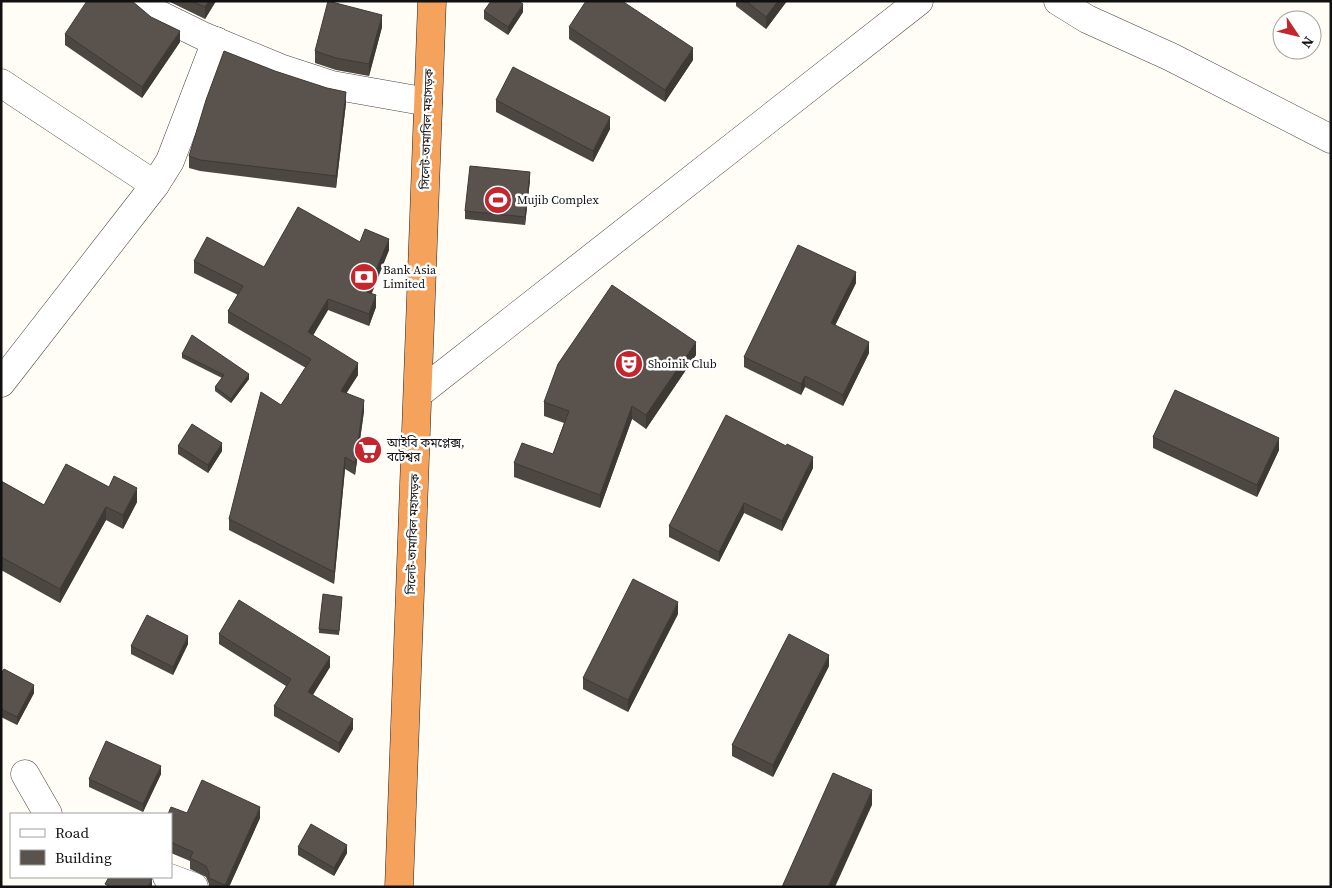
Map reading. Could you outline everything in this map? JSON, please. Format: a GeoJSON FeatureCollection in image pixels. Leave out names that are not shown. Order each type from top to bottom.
{"type":"FeatureCollection","features":[{"type":"Feature","properties":{"kind":"highway","name":"সিলেট-তামাবিল মহাসড়ক"},"geometry":{"type":"LineString","coordinates":[[399,887],[432,1]]}},
{"type":"Feature","properties":{"kind":"street"},"geometry":{"type":"LineString","coordinates":[[142,1],[158,14],[280,68],[332,85],[428,102]]}},
{"type":"Feature","properties":{"kind":"street"},"geometry":{"type":"LineString","coordinates":[[418,394],[919,1]]}},
{"type":"Feature","properties":{"kind":"street"},"geometry":{"type":"LineString","coordinates":[[1058,1],[1087,19],[1171,56],[1331,139]]}},
{"type":"Feature","properties":{"kind":"street"},"geometry":{"type":"LineString","coordinates":[[1,383],[155,185],[170,161],[216,41]]}},
{"type":"Feature","properties":{"kind":"street"},"geometry":{"type":"LineString","coordinates":[[1,83],[155,185]]}},
{"type":"Feature","properties":{"kind":"street"},"geometry":{"type":"LineString","coordinates":[[25,774],[47,813]]}},
{"type":"Feature","properties":{"kind":"street"},"geometry":{"type":"LineString","coordinates":[[170,878],[194,887]]}},
{"type":"Feature","properties":{"kind":"building"},"geometry":{"type":"Polygon","coordinates":[[[87,1],[132,1],[151,17],[180,31],[142,87],[65,34],[87,1]]]}},
{"type":"Feature","properties":{"kind":"building"},"geometry":{"type":"Polygon","coordinates":[[[191,1],[209,1],[205,7],[191,1]]]}},
{"type":"Feature","properties":{"kind":"building"},"geometry":{"type":"Polygon","coordinates":[[[328,1],[382,15],[369,64],[336,58],[315,51],[328,1]]]}},
{"type":"Feature","properties":{"kind":"building"},"geometry":{"type":"Polygon","coordinates":[[[491,1],[519,1],[523,4],[508,27],[484,11],[491,1]]]}},
{"type":"Feature","properties":{"kind":"building"},"geometry":{"type":"Polygon","coordinates":[[[586,1],[622,1],[693,48],[665,90],[569,27],[586,1]]]}},
{"type":"Feature","properties":{"kind":"building"},"geometry":{"type":"Polygon","coordinates":[[[746,1],[778,1],[766,17],[746,1]]]}},
{"type":"Feature","properties":{"kind":"building"},"geometry":{"type":"Polygon","coordinates":[[[224,51],[275,71],[327,88],[346,92],[336,176],[200,160],[189,156],[206,100],[224,51]]]}},
{"type":"Feature","properties":{"kind":"building"},"geometry":{"type":"Polygon","coordinates":[[[513,67],[610,117],[593,151],[496,100],[513,67]]]}},
{"type":"Feature","properties":{"kind":"building","name":"Mujib Complex"},"geometry":{"type":"Polygon","coordinates":[[[470,166],[530,172],[525,217],[465,211],[470,166]]]}},
{"type":"Feature","properties":{"kind":"building"},"geometry":{"type":"Polygon","coordinates":[[[298,207],[360,242],[365,229],[389,239],[367,292],[376,295],[369,314],[328,299],[308,332],[358,363],[341,391],[364,400],[355,463],[345,457],[334,572],[229,519],[261,392],[281,405],[311,359],[228,311],[243,286],[194,261],[207,237],[264,267],[298,207]]]}},
{"type":"Feature","properties":{"kind":"building"},"geometry":{"type":"Polygon","coordinates":[[[798,245],[856,272],[831,323],[869,342],[843,395],[805,376],[801,384],[744,357],[798,245]]]}},
{"type":"Feature","properties":{"kind":"building"},"geometry":{"type":"Polygon","coordinates":[[[612,285],[696,342],[646,415],[632,406],[600,495],[514,463],[522,443],[553,454],[569,411],[544,402],[558,364],[612,285]]]}},
{"type":"Feature","properties":{"kind":"building"},"geometry":{"type":"Polygon","coordinates":[[[192,335],[249,374],[231,399],[215,387],[224,375],[182,354],[192,335]]]}},
{"type":"Feature","properties":{"kind":"building"},"geometry":{"type":"Polygon","coordinates":[[[1175,390],[1279,438],[1257,485],[1153,437],[1175,390]]]}},
{"type":"Feature","properties":{"kind":"building"},"geometry":{"type":"Polygon","coordinates":[[[726,415],[786,446],[787,444],[813,457],[782,521],[744,503],[719,552],[669,526],[726,415]]]}},
{"type":"Feature","properties":{"kind":"building"},"geometry":{"type":"Polygon","coordinates":[[[192,424],[222,443],[208,465],[178,446],[192,424]]]}},
{"type":"Feature","properties":{"kind":"building"},"geometry":{"type":"Polygon","coordinates":[[[66,464],[109,487],[114,476],[137,488],[123,515],[106,507],[60,589],[1,557],[1,481],[44,505],[66,464]]]}},
{"type":"Feature","properties":{"kind":"building"},"geometry":{"type":"Polygon","coordinates":[[[633,579],[678,602],[628,700],[583,678],[633,579]]]}},
{"type":"Feature","properties":{"kind":"building"},"geometry":{"type":"Polygon","coordinates":[[[323,594],[342,597],[339,631],[319,629],[323,594]]]}},
{"type":"Feature","properties":{"kind":"building"},"geometry":{"type":"Polygon","coordinates":[[[239,600],[330,657],[308,692],[353,719],[339,743],[274,706],[291,679],[219,634],[239,600]]]}},
{"type":"Feature","properties":{"kind":"building"},"geometry":{"type":"Polygon","coordinates":[[[147,615],[188,636],[173,667],[131,646],[147,615]]]}},
{"type":"Feature","properties":{"kind":"building"},"geometry":{"type":"Polygon","coordinates":[[[789,634],[829,655],[773,765],[732,745],[789,634]]]}},
{"type":"Feature","properties":{"kind":"building"},"geometry":{"type":"Polygon","coordinates":[[[4,669],[34,685],[17,717],[1,709],[1,674],[4,669]]]}},
{"type":"Feature","properties":{"kind":"building"},"geometry":{"type":"Polygon","coordinates":[[[106,741],[161,766],[143,804],[89,779],[106,741]]]}},
{"type":"Feature","properties":{"kind":"building"},"geometry":{"type":"Polygon","coordinates":[[[833,773],[872,790],[828,887],[782,887],[833,773]]]}},
{"type":"Feature","properties":{"kind":"building"},"geometry":{"type":"Polygon","coordinates":[[[202,780],[260,807],[225,885],[209,878],[206,866],[190,858],[193,852],[172,842],[172,813],[168,813],[171,807],[187,813],[202,780]]]}},
{"type":"Feature","properties":{"kind":"building"},"geometry":{"type":"Polygon","coordinates":[[[311,824],[347,845],[334,868],[298,847],[311,824]]]}},
{"type":"Feature","properties":{"kind":"building"},"geometry":{"type":"Polygon","coordinates":[[[108,878],[152,879],[148,887],[110,887],[105,884],[108,878]]]}},
{"type":"Feature","properties":{"kind":"place","name":"Mujib Complex"},"geometry":{"type":"Point","coordinates":[498,200]}},
{"type":"Feature","properties":{"kind":"place","name":"Bank Asia Limited"},"geometry":{"type":"Point","coordinates":[364,277]}},
{"type":"Feature","properties":{"kind":"place","name":"Shoinik Club"},"geometry":{"type":"Point","coordinates":[629,364]}},
{"type":"Feature","properties":{"kind":"place","name":"আইবি কমপ্লেক্স, বটেশ্বর"},"geometry":{"type":"Point","coordinates":[368,450]}}]}
